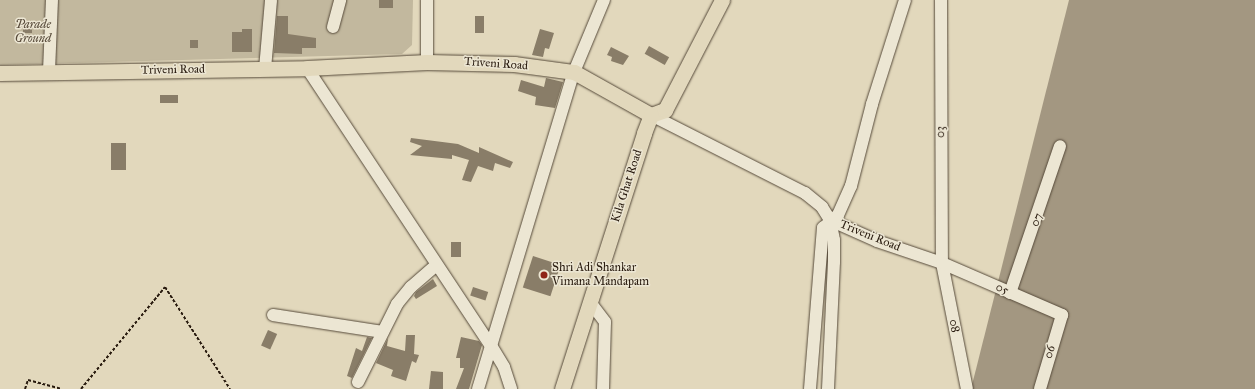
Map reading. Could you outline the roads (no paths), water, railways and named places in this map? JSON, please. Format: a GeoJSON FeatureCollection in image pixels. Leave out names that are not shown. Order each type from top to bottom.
{"type":"FeatureCollection","features":[{"type":"Feature","properties":{"kind":"main road"},"geometry":{"type":"LineString","coordinates":[[651,115],[665,110],[722,0]]}},
{"type":"Feature","properties":{"kind":"main road","name":"Triveni Road"},"geometry":{"type":"LineString","coordinates":[[0,72],[265,69],[427,62],[514,64],[574,72],[651,115]]}},
{"type":"Feature","properties":{"kind":"main road","name":"Kila Ghat Road"},"geometry":{"type":"LineString","coordinates":[[562,389],[651,115]]}},
{"type":"Feature","properties":{"kind":"street"},"geometry":{"type":"LineString","coordinates":[[49,71],[52,0]]}},
{"type":"Feature","properties":{"kind":"street"},"geometry":{"type":"LineString","coordinates":[[265,69],[271,0]]}},
{"type":"Feature","properties":{"kind":"street"},"geometry":{"type":"LineString","coordinates":[[333,27],[340,0]]}},
{"type":"Feature","properties":{"kind":"street"},"geometry":{"type":"LineString","coordinates":[[427,62],[428,0]]}},
{"type":"Feature","properties":{"kind":"street"},"geometry":{"type":"LineString","coordinates":[[478,389],[492,347],[574,72],[604,0]]}},
{"type":"Feature","properties":{"kind":"street"},"geometry":{"type":"LineString","coordinates":[[810,389],[818,265],[823,228],[830,220],[838,215],[851,186],[872,104],[905,0]]}},
{"type":"Feature","properties":{"kind":"street","name":"03"},"geometry":{"type":"LineString","coordinates":[[940,0],[942,263]]}},
{"type":"Feature","properties":{"kind":"street"},"geometry":{"type":"LineString","coordinates":[[307,68],[436,265],[492,347],[504,367],[511,389]]}},
{"type":"Feature","properties":{"kind":"street","name":"Triveni Road"},"geometry":{"type":"LineString","coordinates":[[651,115],[805,193],[822,207],[830,220],[877,241],[942,263]]}},
{"type":"Feature","properties":{"kind":"street","name":"07"},"geometry":{"type":"LineString","coordinates":[[1010,293],[1060,146]]}},
{"type":"Feature","properties":{"kind":"street"},"geometry":{"type":"LineString","coordinates":[[828,389],[834,262],[834,240],[830,220]]}},
{"type":"Feature","properties":{"kind":"street","name":"05"},"geometry":{"type":"LineString","coordinates":[[942,263],[1062,315]]}},
{"type":"Feature","properties":{"kind":"street","name":"08"},"geometry":{"type":"LineString","coordinates":[[942,263],[967,389]]}},
{"type":"Feature","properties":{"kind":"street"},"geometry":{"type":"LineString","coordinates":[[358,382],[397,304],[411,287],[436,265]]}},
{"type":"Feature","properties":{"kind":"street"},"geometry":{"type":"LineString","coordinates":[[590,302],[605,322],[603,389]]}},
{"type":"Feature","properties":{"kind":"street"},"geometry":{"type":"LineString","coordinates":[[273,315],[383,332]]}},
{"type":"Feature","properties":{"kind":"street","name":"06"},"geometry":{"type":"LineString","coordinates":[[1040,389],[1062,315]]}},
{"type":"Feature","properties":{"kind":"place","name":"Shri Adi Shankar Vimana Mandapam"},"geometry":{"type":"Point","coordinates":[544,275]}},
{"type":"Feature","properties":{"kind":"park label","name":"Parade Ground"},"geometry":{"type":"Point","coordinates":[33,32]}}]}
